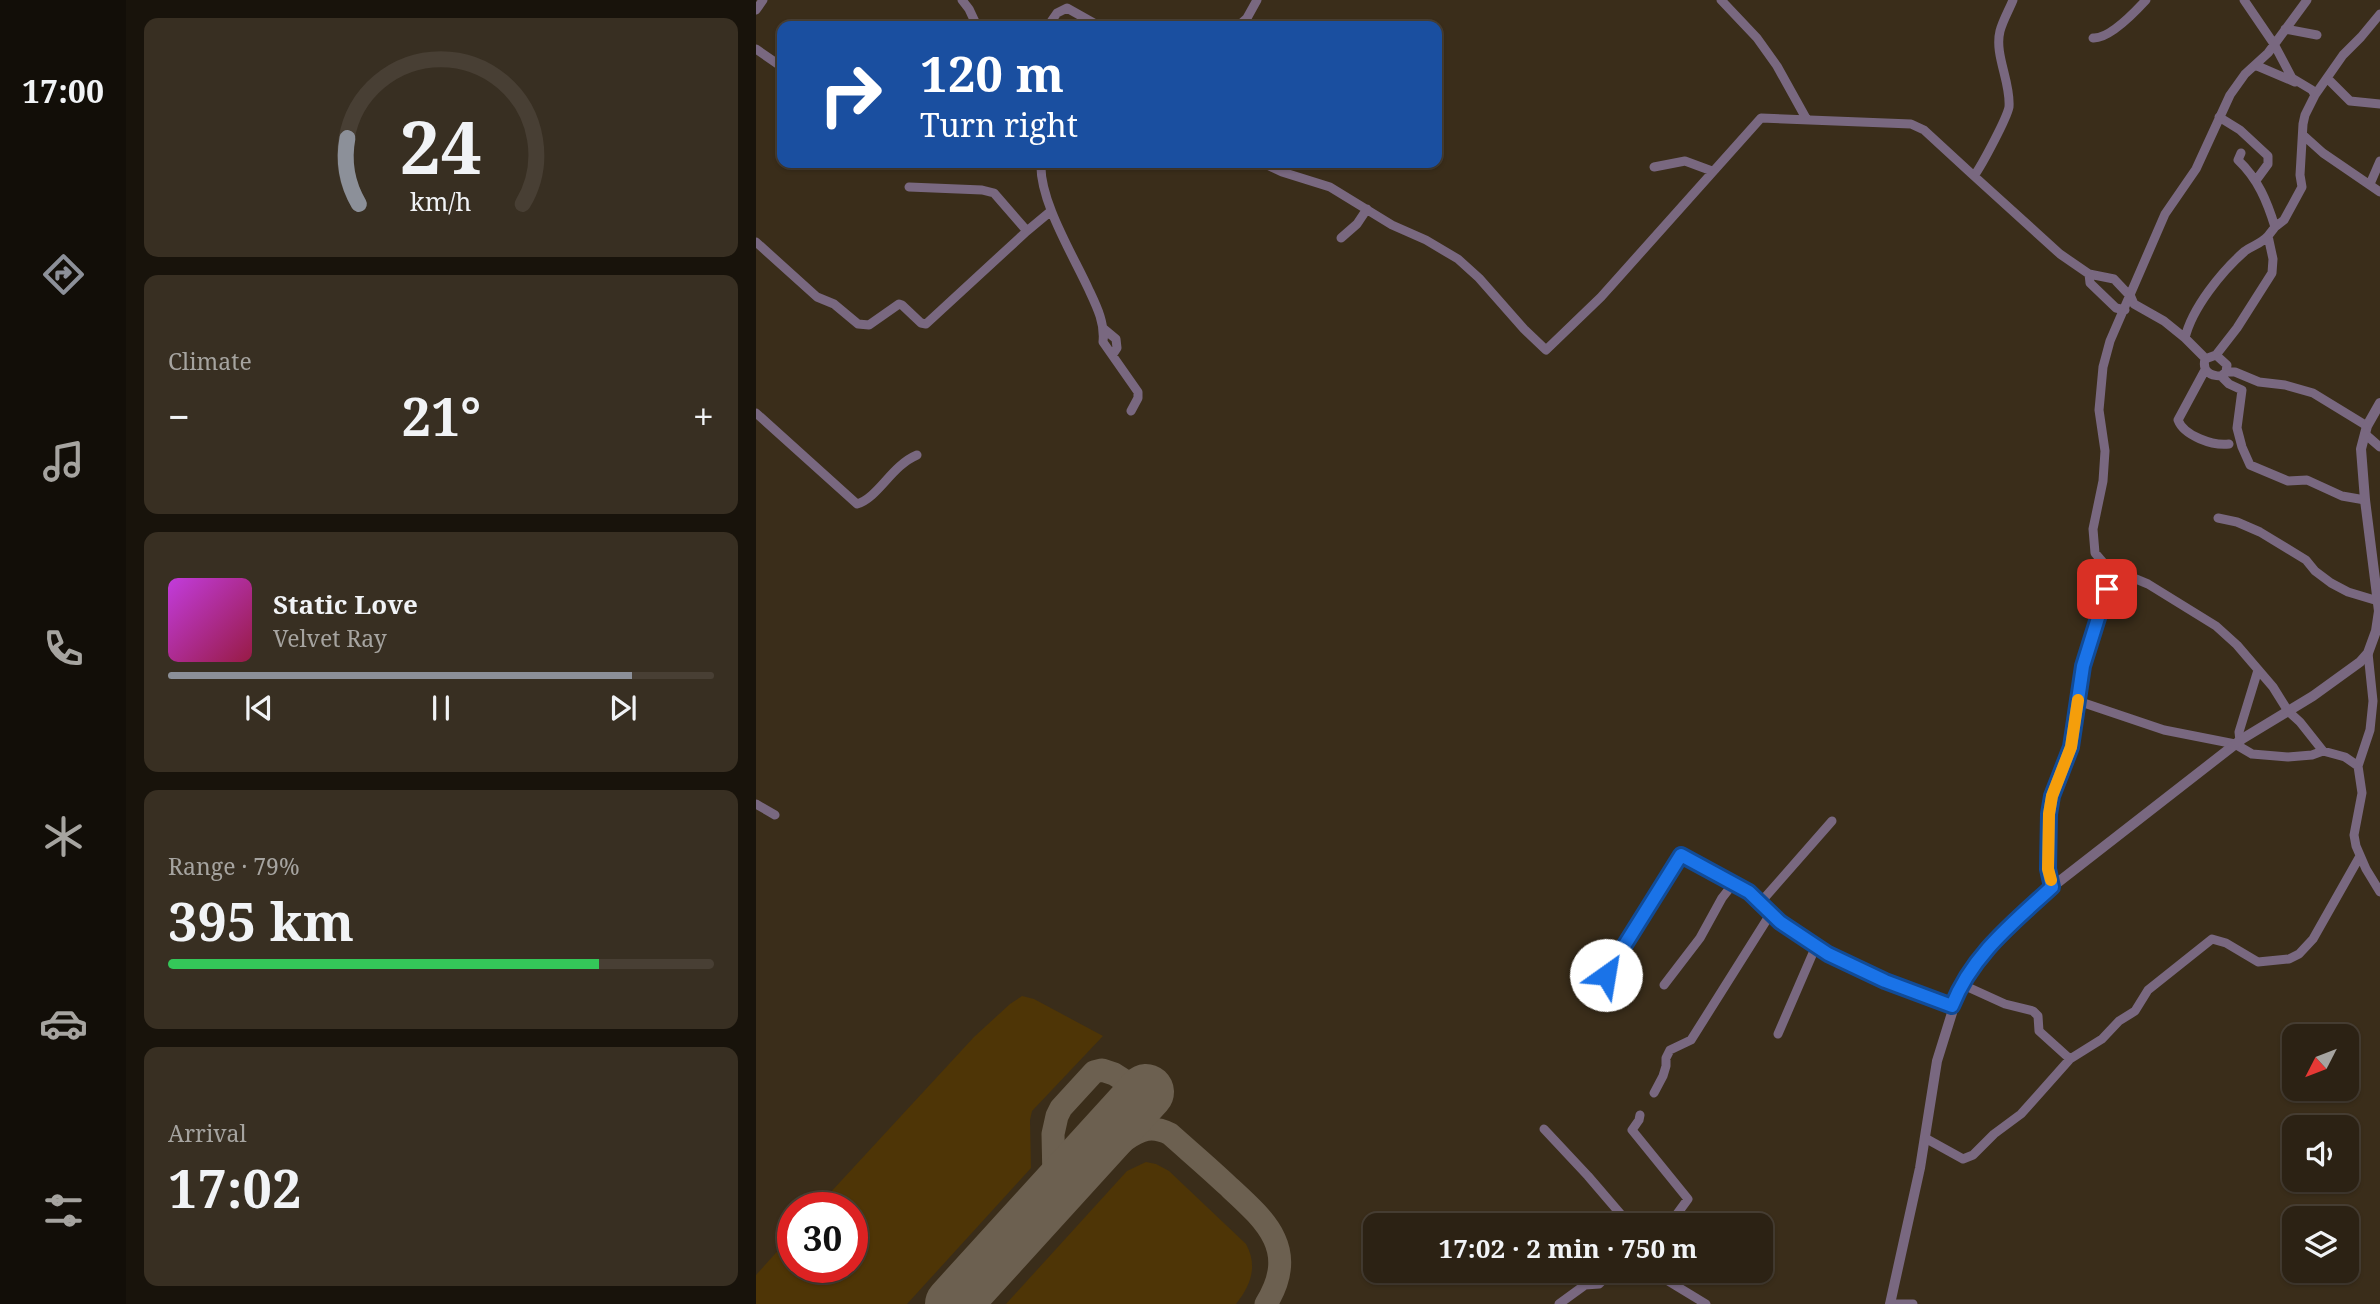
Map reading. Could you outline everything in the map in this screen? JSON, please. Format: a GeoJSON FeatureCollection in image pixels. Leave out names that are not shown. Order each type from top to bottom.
{"type":"FeatureCollection","features":[{"type":"Feature","properties":{"kind":"street"},"geometry":{"type":"LineString","coordinates":[[756,10],[763,0]]}},
{"type":"Feature","properties":{"kind":"street"},"geometry":{"type":"LineString","coordinates":[[962,0],[975,21]]}},
{"type":"Feature","properties":{"kind":"street"},"geometry":{"type":"LineString","coordinates":[[1244,21],[1257,0]]}},
{"type":"Feature","properties":{"kind":"street"},"geometry":{"type":"LineString","coordinates":[[1721,0],[1757,38],[1777,65],[1807,120]]}},
{"type":"Feature","properties":{"kind":"street"},"geometry":{"type":"LineString","coordinates":[[1974,176],[2009,109],[2000,33],[2014,0]]}},
{"type":"Feature","properties":{"kind":"street"},"geometry":{"type":"LineString","coordinates":[[2093,38],[2101,38],[2108,33],[2146,0]]}},
{"type":"Feature","properties":{"kind":"street"},"geometry":{"type":"LineString","coordinates":[[2245,0],[2274,44],[2292,78],[2312,90],[2315,95]]}},
{"type":"Feature","properties":{"kind":"street"},"geometry":{"type":"LineString","coordinates":[[2307,0],[2230,95],[2196,169],[2165,214],[2110,341],[2103,368],[2099,410],[2105,451],[2103,481],[2093,529],[2095,553],[2107,567],[2148,584],[2216,625],[2273,687],[2288,710],[2323,751]]}},
{"type":"Feature","properties":{"kind":"street"},"geometry":{"type":"LineString","coordinates":[[1051,21],[1061,9],[1067,8],[1090,21]]}},
{"type":"Feature","properties":{"kind":"street"},"geometry":{"type":"LineString","coordinates":[[2185,338],[2196,312],[2217,280],[2252,246],[2261,244],[2284,220],[2302,187],[2300,175],[2305,115],[2315,95],[2343,55],[2380,14]]}},
{"type":"Feature","properties":{"kind":"street"},"geometry":{"type":"LineString","coordinates":[[2286,29],[2316,35]]}},
{"type":"Feature","properties":{"kind":"street"},"geometry":{"type":"LineString","coordinates":[[756,49],[777,63]]}},
{"type":"Feature","properties":{"kind":"street"},"geometry":{"type":"LineString","coordinates":[[2255,65],[2300,83]]}},
{"type":"Feature","properties":{"kind":"street"},"geometry":{"type":"LineString","coordinates":[[2328,78],[2350,101],[2380,104]]}},
{"type":"Feature","properties":{"kind":"street"},"geometry":{"type":"LineString","coordinates":[[2219,117],[2240,130],[2267,156],[2268,164],[2257,179]]}},
{"type":"Feature","properties":{"kind":"street"},"geometry":{"type":"LineString","coordinates":[[1274,168],[1330,187],[1392,225],[1426,240],[1458,259],[1546,350],[1601,296],[1761,118],[1911,124],[1924,130],[2060,254],[2090,274],[2114,279],[2134,304],[2164,321],[2206,359]]}},
{"type":"Feature","properties":{"kind":"street"},"geometry":{"type":"LineString","coordinates":[[2303,135],[2323,153],[2380,192]]}},
{"type":"Feature","properties":{"kind":"street"},"geometry":{"type":"LineString","coordinates":[[2241,153],[2239,161],[2257,179],[2275,227]]}},
{"type":"Feature","properties":{"kind":"street"},"geometry":{"type":"LineString","coordinates":[[1654,167],[1685,161],[1712,171]]}},
{"type":"Feature","properties":{"kind":"street"},"geometry":{"type":"LineString","coordinates":[[2370,184],[2380,161]]}},
{"type":"Feature","properties":{"kind":"street"},"geometry":{"type":"LineString","coordinates":[[1042,168],[1051,211],[1094,299],[1104,329],[1116,339],[1117,348],[1113,354],[1138,392],[1138,398],[1130,411]]}},
{"type":"Feature","properties":{"kind":"street"},"geometry":{"type":"LineString","coordinates":[[909,187],[982,190],[994,194],[1027,230]]}},
{"type":"Feature","properties":{"kind":"street"},"geometry":{"type":"LineString","coordinates":[[1341,238],[1357,224],[1367,209]]}},
{"type":"Feature","properties":{"kind":"street"},"geometry":{"type":"LineString","coordinates":[[756,242],[818,298],[832,302],[858,324],[865,326],[899,304],[922,323],[928,323],[1027,230],[1051,211]]}},
{"type":"Feature","properties":{"kind":"street"},"geometry":{"type":"LineString","coordinates":[[2206,359],[2217,355],[2272,274],[2273,259],[2268,236]]}},
{"type":"Feature","properties":{"kind":"street"},"geometry":{"type":"LineString","coordinates":[[2090,274],[2090,283],[2116,308],[2125,310]]}},
{"type":"Feature","properties":{"kind":"street"},"geometry":{"type":"LineString","coordinates":[[2217,355],[2227,365],[2224,374],[2229,384],[2242,390],[2238,433],[2250,465],[2288,481],[2316,483],[2342,496],[2365,500]]}},
{"type":"Feature","properties":{"kind":"street"},"geometry":{"type":"LineString","coordinates":[[2206,359],[2205,370],[2178,420],[2182,427],[2196,436],[2243,450]]}},
{"type":"Feature","properties":{"kind":"street"},"geometry":{"type":"LineString","coordinates":[[2205,370],[2214,376],[2235,372],[2259,382],[2285,385],[2312,393],[2366,430],[2380,447]]}},
{"type":"Feature","properties":{"kind":"street"},"geometry":{"type":"LineString","coordinates":[[1913,1304],[1890,1304],[1925,1138],[1937,1061],[1961,984],[1979,956],[2052,887],[2238,743],[2313,696],[2360,662],[2368,653],[2378,631],[2378,601],[2361,449],[2366,430],[2380,403]]}},
{"type":"Feature","properties":{"kind":"street"},"geometry":{"type":"LineString","coordinates":[[756,413],[857,504],[869,497],[899,464],[917,455]]}},
{"type":"Feature","properties":{"kind":"street"},"geometry":{"type":"LineString","coordinates":[[2229,444],[2238,433]]}},
{"type":"Feature","properties":{"kind":"street"},"geometry":{"type":"LineString","coordinates":[[2218,518],[2237,522],[2260,532],[2306,560],[2331,583],[2348,592],[2378,601]]}},
{"type":"Feature","properties":{"kind":"street"},"geometry":{"type":"LineString","coordinates":[[2052,887],[2048,869],[2052,796],[2071,747],[2083,666],[2113,569]]}},
{"type":"Feature","properties":{"kind":"street"},"geometry":{"type":"LineString","coordinates":[[2368,653],[2373,701],[2370,730],[2358,766],[2362,793],[2359,820],[2354,835],[2360,856],[2380,892]]}},
{"type":"Feature","properties":{"kind":"street"},"geometry":{"type":"LineString","coordinates":[[2238,743],[2258,670]]}},
{"type":"Feature","properties":{"kind":"street"},"geometry":{"type":"LineString","coordinates":[[2078,701],[2164,730],[2238,743],[2252,754],[2288,757],[2323,751],[2345,757],[2358,766]]}},
{"type":"Feature","properties":{"kind":"street"},"geometry":{"type":"LineString","coordinates":[[756,804],[775,816]]}},
{"type":"Feature","properties":{"kind":"street"},"geometry":{"type":"LineString","coordinates":[[1760,903],[1832,821]]}},
{"type":"Feature","properties":{"kind":"street"},"geometry":{"type":"LineString","coordinates":[[1606,975],[1681,855],[1749,892],[1771,913],[1816,946],[1885,981],[1952,1006]]}},
{"type":"Feature","properties":{"kind":"street"},"geometry":{"type":"LineString","coordinates":[[1925,1138],[1963,1158],[1973,1155],[1994,1134],[2021,1114],[2070,1059],[2102,1039],[2119,1021],[2135,1011],[2148,990],[2212,939],[2226,943],[2258,962],[2288,959],[2299,954],[2313,939],[2360,856]]}},
{"type":"Feature","properties":{"kind":"street"},"geometry":{"type":"LineString","coordinates":[[1664,985],[1700,938],[1733,884]]}},
{"type":"Feature","properties":{"kind":"street"},"geometry":{"type":"LineString","coordinates":[[1654,1093],[1663,1076],[1670,1050],[1690,1040],[1771,913]]}},
{"type":"Feature","properties":{"kind":"street"},"geometry":{"type":"LineString","coordinates":[[1778,1034],[1816,946]]}},
{"type":"Feature","properties":{"kind":"street"},"geometry":{"type":"LineString","coordinates":[[1961,984],[2005,1004],[2033,1011],[2038,1016],[2039,1031],[2070,1059]]}},
{"type":"Feature","properties":{"kind":"street"},"geometry":{"type":"LineString","coordinates":[[1640,1115],[1632,1129],[1633,1133],[1645,1144],[1688,1199],[1678,1213]]}},
{"type":"Feature","properties":{"kind":"street"},"geometry":{"type":"LineString","coordinates":[[1544,1129],[1620,1213]]}},
{"type":"Feature","properties":{"kind":"street"},"geometry":{"type":"LineString","coordinates":[[1559,1304],[1585,1285],[1600,1283]]}},
{"type":"Feature","properties":{"kind":"street"},"geometry":{"type":"LineString","coordinates":[[1671,1283],[1706,1304]]}},
{"type":"Feature","properties":{"kind":"shaded area"},"geometry":{"type":"Polygon","coordinates":[[[1022,996],[1034,999],[1103,1036],[1032,1111],[1031,1168],[907,1304],[756,1304],[756,1275],[777,1252],[777,1283],[868,1283],[868,1192],[831,1192],[974,1037],[1022,996]]]}},
{"type":"Feature","properties":{"kind":"shaded area"},"geometry":{"type":"Polygon","coordinates":[[[1146,1162],[1169,1171],[1246,1244],[1252,1260],[1251,1275],[1246,1290],[1236,1304],[1006,1304],[1127,1171],[1146,1162]]]}},
{"type":"Feature","properties":{"kind":"taxiway"},"geometry":{"type":"LineString","coordinates":[[1045,1203],[1054,1180],[1053,1134],[1057,1116],[1094,1072],[1102,1070],[1125,1081],[1134,1095],[1138,1111],[1125,1140],[1118,1146],[1085,1159]]}},
{"type":"Feature","properties":{"kind":"taxiway"},"geometry":{"type":"LineString","coordinates":[[1125,1140],[1147,1130],[1170,1134],[1254,1211],[1265,1224],[1279,1251],[1280,1267],[1276,1285],[1266,1304]]}},
{"type":"Feature","properties":{"kind":"runway"},"geometry":{"type":"LineString","coordinates":[[953,1304],[1146,1092]]}},
{"type":"Feature","properties":{"kind":"slow traffic"},"geometry":{"type":"LineString","coordinates":[[2051,880],[2048,869],[2049,814],[2052,796],[2071,747],[2078,700]]}},
{"type":"Feature","properties":{"kind":"route"},"geometry":{"type":"LineString","coordinates":[[1606,975],[1681,855],[1749,892],[1780,922],[1828,954],[1885,981],[1952,1006],[1961,984],[1979,956],[2052,887],[2048,869],[2052,796],[2071,747],[2083,666],[2107,589]]}}]}
